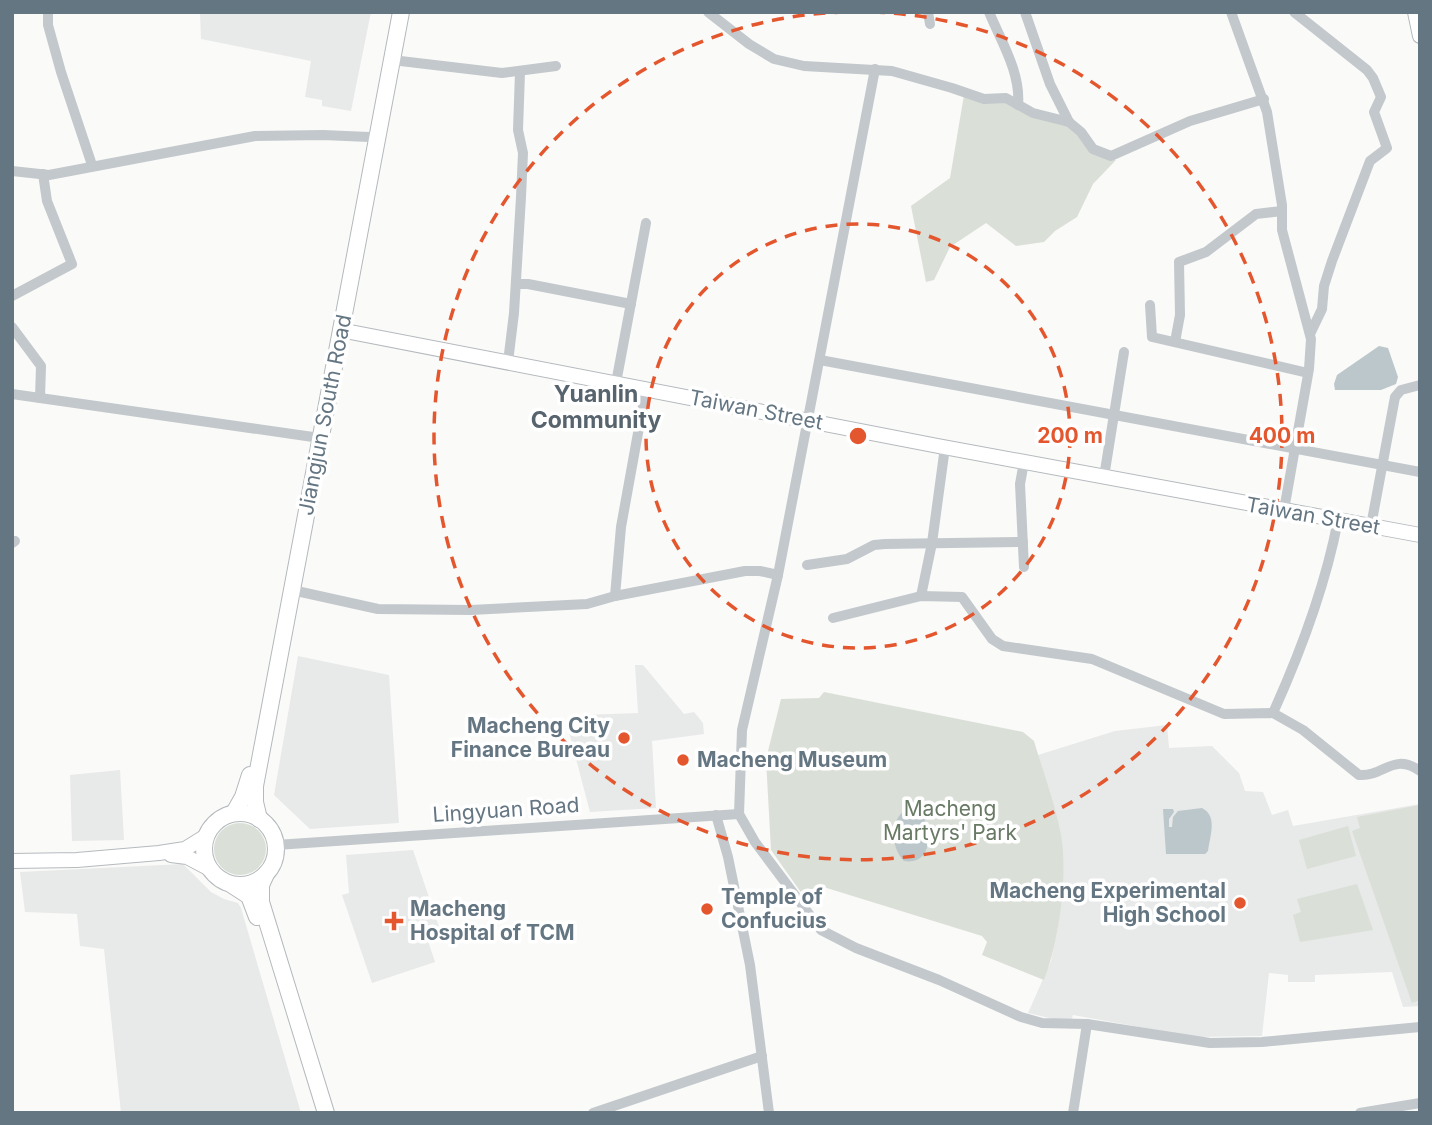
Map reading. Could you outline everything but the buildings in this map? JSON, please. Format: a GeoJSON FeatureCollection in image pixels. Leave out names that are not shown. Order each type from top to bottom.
{"type":"FeatureCollection","features":[{"type":"Feature","properties":{"kind":"highway","name":"Jiangjun South Road"},"geometry":{"type":"LineString","coordinates":[[234,813],[249,780],[392,12]]}},
{"type":"Feature","properties":{"kind":"highway","name":"Jiangjun South Road"},"geometry":{"type":"LineString","coordinates":[[259,819],[255,786],[401,12]]}},
{"type":"Feature","properties":{"kind":"highway"},"geometry":{"type":"LineString","coordinates":[[317,1113],[253,905],[247,893],[216,877],[208,868],[203,850],[206,836],[216,822],[234,813],[259,819],[272,833],[276,845],[273,864],[261,885],[261,902],[326,1113]]}},
{"type":"Feature","properties":{"kind":"highway"},"geometry":{"type":"LineString","coordinates":[[232,885],[251,884],[266,874]]}},
{"type":"Feature","properties":{"kind":"main road"},"geometry":{"type":"LineString","coordinates":[[1415,12],[1420,36]]}},
{"type":"Feature","properties":{"kind":"main road","name":"Taiwan Street"},"geometry":{"type":"LineString","coordinates":[[341,330],[808,421],[1420,535]]}},
{"type":"Feature","properties":{"kind":"main road"},"geometry":{"type":"LineString","coordinates":[[12,861],[77,860],[159,853],[186,849],[206,836]]}},
{"type":"Feature","properties":{"kind":"main road"},"geometry":{"type":"LineString","coordinates":[[159,853],[187,857],[208,868]]}},
{"type":"Feature","properties":{"kind":"street"},"geometry":{"type":"LineString","coordinates":[[48,12],[48,25],[61,72],[92,165]]}},
{"type":"Feature","properties":{"kind":"street"},"geometry":{"type":"LineString","coordinates":[[708,12],[774,59],[804,66],[875,69],[952,88],[984,99],[1006,98],[1033,113],[1069,122]]}},
{"type":"Feature","properties":{"kind":"street"},"geometry":{"type":"LineString","coordinates":[[989,12],[1006,51],[1019,93],[1018,105]]}},
{"type":"Feature","properties":{"kind":"street"},"geometry":{"type":"LineString","coordinates":[[1026,12],[1050,84],[1069,122],[1081,132],[1093,149],[1111,156],[1190,121],[1198,121],[1264,99]]}},
{"type":"Feature","properties":{"kind":"street"},"geometry":{"type":"LineString","coordinates":[[1231,12],[1264,99],[1274,143],[1282,230],[1310,334],[1308,373],[1284,510]]}},
{"type":"Feature","properties":{"kind":"street"},"geometry":{"type":"LineString","coordinates":[[1294,12],[1369,72],[1381,93],[1374,112],[1387,148],[1370,161],[1332,261],[1324,286],[1322,309],[1310,334]]}},
{"type":"Feature","properties":{"kind":"street"},"geometry":{"type":"LineString","coordinates":[[392,60],[502,73],[556,66]]}},
{"type":"Feature","properties":{"kind":"street"},"geometry":{"type":"LineString","coordinates":[[875,69],[778,575],[742,730],[739,814],[755,842],[816,925],[827,934],[1021,1017],[1061,1025],[1087,1024],[1232,1044],[1420,1027]]}},
{"type":"Feature","properties":{"kind":"street"},"geometry":{"type":"LineString","coordinates":[[508,362],[516,284],[523,153],[518,130],[520,72]]}},
{"type":"Feature","properties":{"kind":"street"},"geometry":{"type":"LineString","coordinates":[[12,171],[43,174],[255,136],[369,137]]}},
{"type":"Feature","properties":{"kind":"street"},"geometry":{"type":"LineString","coordinates":[[12,296],[72,264],[47,201],[43,174]]}},
{"type":"Feature","properties":{"kind":"street"},"geometry":{"type":"LineString","coordinates":[[1175,342],[1180,315],[1179,262],[1206,252],[1256,214],[1282,211]]}},
{"type":"Feature","properties":{"kind":"street"},"geometry":{"type":"LineString","coordinates":[[615,383],[646,223]]}},
{"type":"Feature","properties":{"kind":"street"},"geometry":{"type":"LineString","coordinates":[[516,284],[631,304]]}},
{"type":"Feature","properties":{"kind":"street"},"geometry":{"type":"LineString","coordinates":[[1150,305],[1152,337],[1308,373]]}},
{"type":"Feature","properties":{"kind":"street"},"geometry":{"type":"LineString","coordinates":[[12,327],[41,366],[40,398]]}},
{"type":"Feature","properties":{"kind":"street"},"geometry":{"type":"LineString","coordinates":[[1104,477],[1124,352]]}},
{"type":"Feature","properties":{"kind":"street"},"geometry":{"type":"LineString","coordinates":[[820,360],[1420,472]]}},
{"type":"Feature","properties":{"kind":"street"},"geometry":{"type":"LineString","coordinates":[[1371,526],[1395,397],[1401,390],[1420,384]]}},
{"type":"Feature","properties":{"kind":"street"},"geometry":{"type":"LineString","coordinates":[[615,596],[621,527],[646,389]]}},
{"type":"Feature","properties":{"kind":"street"},"geometry":{"type":"LineString","coordinates":[[12,394],[313,437]]}},
{"type":"Feature","properties":{"kind":"street"},"geometry":{"type":"LineString","coordinates":[[921,596],[932,543],[945,447]]}},
{"type":"Feature","properties":{"kind":"street"},"geometry":{"type":"LineString","coordinates":[[1024,462],[1020,484],[1024,567]]}},
{"type":"Feature","properties":{"kind":"street"},"geometry":{"type":"LineString","coordinates":[[1273,713],[1301,650],[1330,562],[1338,520]]}},
{"type":"Feature","properties":{"kind":"street"},"geometry":{"type":"LineString","coordinates":[[807,565],[848,559],[874,545],[1023,542]]}},
{"type":"Feature","properties":{"kind":"street"},"geometry":{"type":"LineString","coordinates":[[292,590],[356,606],[400,610],[471,610],[587,604],[615,596],[745,571],[778,575]]}},
{"type":"Feature","properties":{"kind":"street"},"geometry":{"type":"LineString","coordinates":[[833,618],[921,596],[962,597],[992,639],[1003,646],[1092,659],[1224,714],[1273,713],[1303,730],[1359,775],[1367,775],[1398,763],[1408,764],[1420,771]]}},
{"type":"Feature","properties":{"kind":"street","name":"Lingyuan Road"},"geometry":{"type":"LineString","coordinates":[[276,845],[739,814]]}},
{"type":"Feature","properties":{"kind":"street"},"geometry":{"type":"LineString","coordinates":[[716,815],[728,857],[750,965],[769,1113]]}},
{"type":"Feature","properties":{"kind":"street"},"geometry":{"type":"LineString","coordinates":[[1073,1113],[1087,1024]]}},
{"type":"Feature","properties":{"kind":"street"},"geometry":{"type":"LineString","coordinates":[[593,1113],[762,1056]]}},
{"type":"Feature","properties":{"kind":"street"},"geometry":{"type":"LineString","coordinates":[[628,1101],[633,1113]]}},
{"type":"Feature","properties":{"kind":"street"},"geometry":{"type":"LineString","coordinates":[[1362,1113],[1420,1103]]}},
{"type":"Feature","properties":{"kind":"shaded area"},"geometry":{"type":"Polygon","coordinates":[[[200,12],[371,12],[351,111],[322,106],[322,100],[305,97],[311,61],[201,39],[200,12]]]}},
{"type":"Feature","properties":{"kind":"shaded area"},"geometry":{"type":"Polygon","coordinates":[[[1379,346],[1388,348],[1398,377],[1396,384],[1381,390],[1335,390],[1337,375],[1379,346]]]}},
{"type":"Feature","properties":{"kind":"shaded area"},"geometry":{"type":"Polygon","coordinates":[[[298,656],[389,675],[399,823],[310,829],[274,795],[298,656]]]}},
{"type":"Feature","properties":{"kind":"shaded area","name":"Macheng City Finance Bureau"},"geometry":{"type":"Polygon","coordinates":[[[635,665],[643,665],[684,714],[694,712],[703,723],[704,734],[652,741],[656,808],[590,812],[569,732],[585,731],[584,715],[638,713],[635,665]]]}},
{"type":"Feature","properties":{"kind":"shaded area","name":"Macheng Experimental High School"},"geometry":{"type":"Polygon","coordinates":[[[1167,725],[1169,748],[1212,746],[1239,773],[1245,791],[1263,792],[1272,815],[1288,810],[1293,826],[1420,804],[1420,1006],[1403,1007],[1392,972],[1315,975],[1315,982],[1288,982],[1288,975],[1269,973],[1262,1036],[1195,1037],[1073,1015],[1070,1023],[1028,1013],[1051,961],[1058,927],[1062,879],[1061,836],[1038,755],[1115,731],[1167,725]]]}},
{"type":"Feature","properties":{"kind":"shaded area"},"geometry":{"type":"Polygon","coordinates":[[[120,770],[124,840],[72,841],[70,775],[120,770]]]}},
{"type":"Feature","properties":{"kind":"shaded area"},"geometry":{"type":"Polygon","coordinates":[[[1202,808],[1211,821],[1208,851],[1205,854],[1166,854],[1163,809],[1173,809],[1169,819],[1169,827],[1172,827],[1173,817],[1178,811],[1202,808]]]}},
{"type":"Feature","properties":{"kind":"shaded area"},"geometry":{"type":"Polygon","coordinates":[[[906,810],[919,812],[928,834],[926,851],[914,861],[904,861],[894,842],[894,827],[900,814],[906,810]]]}},
{"type":"Feature","properties":{"kind":"shaded area","name":"Macheng Hospital of TCM"},"geometry":{"type":"Polygon","coordinates":[[[413,850],[440,930],[426,935],[435,962],[372,983],[342,895],[349,893],[346,855],[413,850]]]}},
{"type":"Feature","properties":{"kind":"shaded area"},"geometry":{"type":"Polygon","coordinates":[[[183,864],[211,892],[238,903],[241,908],[301,1113],[121,1113],[104,949],[80,946],[77,914],[25,912],[20,872],[183,864]]]}},
{"type":"Feature","properties":{"kind":"green space"},"geometry":{"type":"Polygon","coordinates":[[[964,95],[1003,100],[1067,123],[1095,154],[1116,160],[1093,184],[1077,217],[1055,231],[1044,242],[1016,246],[986,223],[950,247],[934,280],[926,282],[911,206],[950,178],[964,95]]]}},
{"type":"Feature","properties":{"kind":"green space","name":"Macheng Martyrs' Park"},"geometry":{"type":"Polygon","coordinates":[[[824,692],[1023,732],[1034,741],[1056,811],[1063,851],[1061,909],[1044,980],[982,955],[987,942],[982,936],[817,885],[805,898],[771,850],[766,759],[781,699],[819,698],[824,692]]]}},
{"type":"Feature","properties":{"kind":"green space"},"geometry":{"type":"Polygon","coordinates":[[[1420,805],[1420,1000],[1412,1003],[1352,831],[1360,828],[1357,817],[1420,805]]]}},
{"type":"Feature","properties":{"kind":"green space"},"geometry":{"type":"Polygon","coordinates":[[[240,823],[250,825],[258,831],[264,839],[264,859],[258,867],[250,873],[240,875],[230,873],[222,867],[216,859],[214,849],[216,839],[222,831],[230,825],[240,823]]]}},
{"type":"Feature","properties":{"kind":"green space"},"geometry":{"type":"Polygon","coordinates":[[[1348,826],[1356,856],[1307,869],[1299,840],[1348,826]]]}},
{"type":"Feature","properties":{"kind":"green space"},"geometry":{"type":"Polygon","coordinates":[[[1357,884],[1373,930],[1300,942],[1293,915],[1301,912],[1297,899],[1357,884]]]}},
{"type":"Feature","properties":{"kind":"place","name":"Macheng City Finance Bureau"},"geometry":{"type":"Point","coordinates":[624,738]}},
{"type":"Feature","properties":{"kind":"place","name":"Macheng Museum"},"geometry":{"type":"Point","coordinates":[683,760]}},
{"type":"Feature","properties":{"kind":"place","name":"Macheng Experimental High School"},"geometry":{"type":"Point","coordinates":[1240,903]}},
{"type":"Feature","properties":{"kind":"place","name":"Temple of Confucius"},"geometry":{"type":"Point","coordinates":[707,909]}},
{"type":"Feature","properties":{"kind":"place","name":"Macheng Hospital of TCM"},"geometry":{"type":"Point","coordinates":[394,921]}},
{"type":"Feature","properties":{"kind":"district","name":"Yuanlin Community"},"geometry":{"type":"Point","coordinates":[596,407]}}]}
